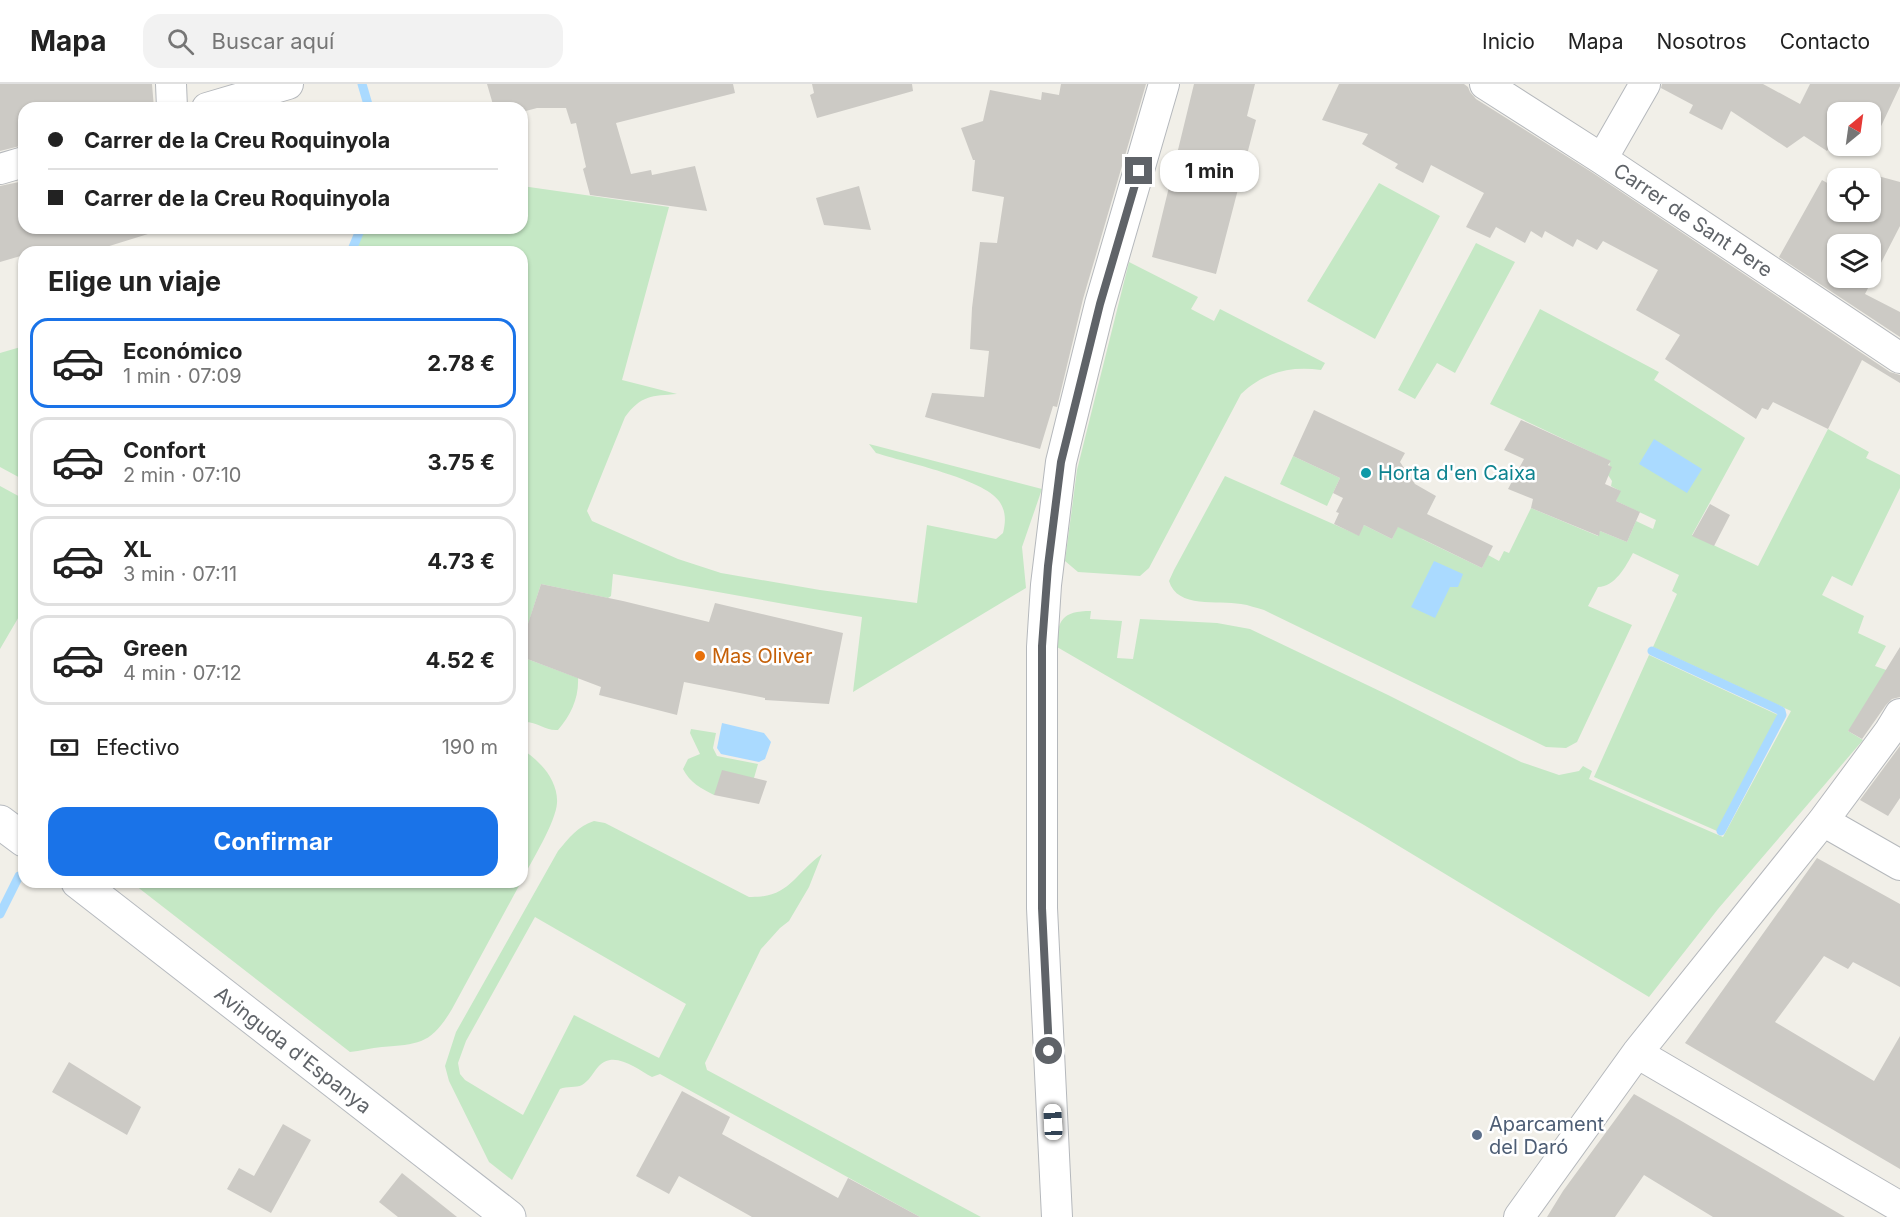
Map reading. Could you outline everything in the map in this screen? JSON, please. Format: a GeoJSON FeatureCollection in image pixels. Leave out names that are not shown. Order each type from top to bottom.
{"type":"FeatureCollection","features":[{"type":"Feature","properties":{"kind":"main road"},"geometry":{"type":"LineString","coordinates":[[0,822],[18,836]]}},
{"type":"Feature","properties":{"kind":"main road","name":"Avinguda d'Espanya"},"geometry":{"type":"LineString","coordinates":[[86,888],[509,1217]]}},
{"type":"Feature","properties":{"kind":"street"},"geometry":{"type":"LineString","coordinates":[[171,84],[172,102]]}},
{"type":"Feature","properties":{"kind":"street"},"geometry":{"type":"LineString","coordinates":[[227,102],[288,84]]}},
{"type":"Feature","properties":{"kind":"street"},"geometry":{"type":"LineString","coordinates":[[1057,1217],[1042,908],[1042,646],[1046,585],[1061,462],[1100,304],[1164,84]]}},
{"type":"Feature","properties":{"kind":"street","name":"Carrer de Sant Pere"},"geometry":{"type":"LineString","coordinates":[[1485,84],[1602,159],[1900,358]]}},
{"type":"Feature","properties":{"kind":"street"},"geometry":{"type":"LineString","coordinates":[[1602,159],[1645,84]]}},
{"type":"Feature","properties":{"kind":"street"},"geometry":{"type":"LineString","coordinates":[[0,169],[18,164]]}},
{"type":"Feature","properties":{"kind":"street"},"geometry":{"type":"LineString","coordinates":[[1519,1217],[1637,1053],[1823,821],[1900,714]]}},
{"type":"Feature","properties":{"kind":"street"},"geometry":{"type":"LineString","coordinates":[[1823,821],[1900,865]]}},
{"type":"Feature","properties":{"kind":"street"},"geometry":{"type":"LineString","coordinates":[[1637,1053],[1900,1207]]}},
{"type":"Feature","properties":{"kind":"green space"},"geometry":{"type":"Polygon","coordinates":[[[1379,183],[1440,216],[1375,339],[1307,301],[1379,183]]]}},
{"type":"Feature","properties":{"kind":"green space"},"geometry":{"type":"Polygon","coordinates":[[[528,187],[669,207],[622,380],[677,394],[648,398],[636,404],[625,417],[587,511],[592,521],[678,559],[721,573],[820,590],[917,603],[927,525],[996,539],[1003,533],[1004,512],[999,501],[991,493],[977,485],[942,472],[876,453],[869,444],[1042,489],[1022,547],[1026,588],[853,692],[862,617],[613,574],[611,596],[608,598],[541,584],[528,624],[528,246],[358,246],[362,234],[528,234],[528,187]]]}},
{"type":"Feature","properties":{"kind":"green space"},"geometry":{"type":"Polygon","coordinates":[[[1476,243],[1515,262],[1455,373],[1437,363],[1415,399],[1398,390],[1476,243]]]}},
{"type":"Feature","properties":{"kind":"green space"},"geometry":{"type":"Polygon","coordinates":[[[1129,262],[1198,297],[1191,309],[1214,321],[1220,309],[1325,363],[1321,370],[1299,369],[1278,372],[1259,380],[1241,394],[1149,568],[1140,576],[1078,572],[1065,561],[1077,470],[1129,262]]]}},
{"type":"Feature","properties":{"kind":"green space"},"geometry":{"type":"Polygon","coordinates":[[[1540,309],[1659,372],[1654,380],[1745,438],[1692,535],[1758,566],[1828,429],[1869,452],[1866,458],[1900,475],[1900,488],[1852,586],[1832,576],[1822,595],[1864,616],[1858,633],[1886,646],[1875,666],[1900,675],[1848,731],[1863,740],[1718,909],[1649,997],[1364,825],[1057,647],[1058,630],[1063,619],[1067,615],[1081,611],[1091,611],[1090,619],[1122,621],[1117,658],[1133,659],[1140,619],[1217,623],[1250,629],[1521,762],[1559,775],[1579,771],[1583,766],[1592,771],[1589,779],[1723,837],[1791,711],[1653,647],[1677,594],[1672,591],[1679,575],[1633,553],[1615,580],[1598,587],[1588,606],[1632,625],[1577,742],[1566,748],[1546,747],[1264,610],[1241,604],[1189,600],[1173,590],[1169,581],[1225,476],[1358,535],[1364,525],[1392,539],[1404,513],[1422,539],[1482,568],[1488,555],[1499,561],[1504,551],[1509,553],[1531,508],[1598,536],[1600,531],[1627,542],[1636,521],[1653,529],[1656,520],[1616,501],[1620,491],[1611,486],[1612,481],[1608,475],[1610,461],[1490,404],[1540,309]]]}},
{"type":"Feature","properties":{"kind":"green space"},"geometry":{"type":"Polygon","coordinates":[[[18,348],[18,477],[0,467],[0,353],[18,348]]]}},
{"type":"Feature","properties":{"kind":"green space"},"geometry":{"type":"Polygon","coordinates":[[[1293,456],[1340,478],[1327,506],[1280,484],[1293,456]]]}},
{"type":"Feature","properties":{"kind":"green space"},"geometry":{"type":"Polygon","coordinates":[[[0,486],[18,496],[18,618],[0,649],[0,486]]]}},
{"type":"Feature","properties":{"kind":"green space"},"geometry":{"type":"Polygon","coordinates":[[[1649,655],[1778,715],[1717,831],[1594,777],[1649,655]]]}},
{"type":"Feature","properties":{"kind":"green space"},"geometry":{"type":"Polygon","coordinates":[[[528,659],[578,678],[573,706],[558,730],[528,723],[528,659]]]}},
{"type":"Feature","properties":{"kind":"green space"},"geometry":{"type":"Polygon","coordinates":[[[691,729],[716,733],[713,748],[717,756],[758,764],[754,778],[714,795],[696,785],[683,769],[688,759],[700,754],[690,733],[691,729]]]}},
{"type":"Feature","properties":{"kind":"green space"},"geometry":{"type":"Polygon","coordinates":[[[528,754],[541,765],[555,787],[556,811],[528,869],[528,754]]]}},
{"type":"Feature","properties":{"kind":"green space"},"geometry":{"type":"Polygon","coordinates":[[[594,821],[605,823],[749,897],[774,894],[790,884],[822,854],[809,887],[789,921],[761,949],[705,1063],[707,1070],[981,1217],[920,1217],[660,1074],[652,1077],[618,1060],[604,1062],[582,1085],[560,1089],[512,1180],[489,1162],[449,1081],[445,1066],[456,1032],[558,851],[574,833],[594,821]],[[535,917],[466,1041],[458,1063],[460,1074],[465,1080],[523,1115],[574,1015],[659,1058],[686,1004],[535,917]]]}},
{"type":"Feature","properties":{"kind":"green space"},"geometry":{"type":"Polygon","coordinates":[[[139,888],[518,888],[445,1021],[431,1036],[406,1045],[350,1052],[139,888]]]}},
{"type":"Feature","properties":{"kind":"water"},"geometry":{"type":"Polygon","coordinates":[[[1654,439],[1702,469],[1687,493],[1639,464],[1654,439]]]}},
{"type":"Feature","properties":{"kind":"water"},"geometry":{"type":"Polygon","coordinates":[[[1434,561],[1463,574],[1458,587],[1450,587],[1435,618],[1411,607],[1434,561]]]}},
{"type":"Feature","properties":{"kind":"water"},"geometry":{"type":"Polygon","coordinates":[[[722,723],[764,733],[771,742],[765,759],[759,762],[721,754],[717,748],[722,723]]]}},
{"type":"Feature","properties":{"kind":"building"},"geometry":{"type":"Polygon","coordinates":[[[0,84],[152,84],[154,102],[18,102],[18,146],[0,151],[0,84]]]}},
{"type":"Feature","properties":{"kind":"building"},"geometry":{"type":"Polygon","coordinates":[[[487,84],[733,84],[735,93],[616,123],[631,174],[651,170],[652,175],[695,166],[707,211],[590,195],[583,169],[586,167],[576,123],[571,124],[566,108],[537,108],[528,110],[528,102],[492,102],[487,84]]]}},
{"type":"Feature","properties":{"kind":"building"},"geometry":{"type":"Polygon","coordinates":[[[812,84],[912,84],[913,91],[817,118],[810,95],[814,93],[812,84]]]}},
{"type":"Feature","properties":{"kind":"building"},"geometry":{"type":"Polygon","coordinates":[[[1061,84],[1146,84],[1083,299],[1057,407],[1053,406],[1040,449],[925,417],[932,393],[984,397],[989,351],[970,349],[972,308],[980,242],[997,243],[1004,197],[972,191],[975,160],[973,160],[961,128],[983,121],[990,90],[1041,100],[1042,92],[1059,95],[1061,84]]]}},
{"type":"Feature","properties":{"kind":"building"},"geometry":{"type":"Polygon","coordinates":[[[1194,84],[1255,84],[1247,116],[1256,120],[1216,274],[1152,257],[1194,84]]]}},
{"type":"Feature","properties":{"kind":"building"},"geometry":{"type":"Polygon","coordinates":[[[1339,84],[1464,84],[1476,99],[1593,173],[1890,372],[1900,375],[1900,383],[1862,360],[1828,429],[1773,402],[1768,410],[1762,408],[1756,419],[1665,359],[1680,335],[1636,310],[1658,270],[1603,241],[1597,250],[1577,239],[1573,247],[1545,231],[1542,238],[1531,231],[1525,243],[1496,227],[1490,238],[1466,227],[1484,193],[1431,165],[1423,183],[1395,168],[1398,164],[1362,144],[1368,134],[1322,120],[1339,84]]]}},
{"type":"Feature","properties":{"kind":"building"},"geometry":{"type":"Polygon","coordinates":[[[1662,84],[1763,84],[1800,104],[1810,84],[1900,84],[1881,126],[1881,102],[1827,102],[1827,151],[1804,136],[1787,148],[1731,111],[1722,130],[1689,113],[1693,105],[1661,88],[1662,84]]]}},
{"type":"Feature","properties":{"kind":"building"},"geometry":{"type":"Polygon","coordinates":[[[1881,177],[1900,182],[1900,226],[1881,263],[1881,234],[1827,234],[1827,288],[1868,288],[1865,294],[1900,312],[1900,337],[1779,257],[1822,180],[1827,183],[1827,222],[1881,222],[1881,177]]]}},
{"type":"Feature","properties":{"kind":"building"},"geometry":{"type":"Polygon","coordinates":[[[18,182],[18,234],[148,234],[109,246],[18,246],[18,257],[0,262],[0,186],[18,182]]]}},
{"type":"Feature","properties":{"kind":"building"},"geometry":{"type":"Polygon","coordinates":[[[859,186],[871,230],[824,225],[816,198],[859,186]]]}},
{"type":"Feature","properties":{"kind":"building","name":"Horta d'en Caixa"},"geometry":{"type":"Polygon","coordinates":[[[1314,410],[1405,453],[1400,462],[1415,484],[1436,496],[1427,514],[1493,546],[1482,568],[1398,527],[1392,539],[1364,525],[1359,536],[1334,524],[1339,513],[1336,512],[1343,498],[1333,493],[1340,478],[1293,456],[1314,410]]]}},
{"type":"Feature","properties":{"kind":"building"},"geometry":{"type":"Polygon","coordinates":[[[1521,420],[1611,461],[1608,465],[1612,467],[1605,484],[1621,491],[1616,501],[1640,512],[1627,542],[1600,531],[1599,536],[1531,508],[1533,499],[1508,489],[1524,459],[1504,450],[1521,420]]]}},
{"type":"Feature","properties":{"kind":"building"},"geometry":{"type":"Polygon","coordinates":[[[1710,504],[1730,515],[1714,546],[1692,536],[1710,504]]]}},
{"type":"Feature","properties":{"kind":"building"},"geometry":{"type":"Polygon","coordinates":[[[541,584],[709,622],[715,603],[843,633],[829,704],[765,700],[765,698],[684,682],[677,715],[599,695],[601,687],[528,659],[528,624],[541,584]]]}},
{"type":"Feature","properties":{"kind":"building"},"geometry":{"type":"Polygon","coordinates":[[[1900,647],[1900,697],[1892,699],[1886,705],[1862,739],[1848,731],[1900,647]]]}},
{"type":"Feature","properties":{"kind":"building"},"geometry":{"type":"Polygon","coordinates":[[[1900,746],[1900,798],[1888,816],[1860,800],[1900,746]]]}},
{"type":"Feature","properties":{"kind":"building"},"geometry":{"type":"Polygon","coordinates":[[[722,770],[767,781],[759,804],[714,795],[722,770]]]}},
{"type":"Feature","properties":{"kind":"building"},"geometry":{"type":"Polygon","coordinates":[[[1817,858],[1900,904],[1900,987],[1853,962],[1848,969],[1824,956],[1775,1022],[1874,1081],[1900,1036],[1900,1169],[1685,1043],[1817,858]]]}},
{"type":"Feature","properties":{"kind":"building"},"geometry":{"type":"Polygon","coordinates":[[[69,1062],[141,1107],[127,1135],[52,1092],[69,1062]]]}},
{"type":"Feature","properties":{"kind":"building"},"geometry":{"type":"Polygon","coordinates":[[[682,1091],[730,1117],[722,1134],[838,1198],[848,1178],[920,1217],[752,1217],[679,1176],[669,1194],[636,1176],[682,1091]]]}},
{"type":"Feature","properties":{"kind":"building"},"geometry":{"type":"Polygon","coordinates":[[[1634,1094],[1845,1217],[1713,1217],[1644,1175],[1615,1217],[1547,1217],[1563,1191],[1634,1094]]]}},
{"type":"Feature","properties":{"kind":"building"},"geometry":{"type":"Polygon","coordinates":[[[283,1124],[311,1140],[271,1213],[227,1189],[239,1168],[254,1176],[283,1124]]]}},
{"type":"Feature","properties":{"kind":"building"},"geometry":{"type":"Polygon","coordinates":[[[402,1173],[457,1217],[398,1217],[379,1202],[402,1173]]]}},
{"type":"Feature","properties":{"kind":"waterway"},"geometry":{"type":"LineString","coordinates":[[362,84],[367,102]]}},
{"type":"Feature","properties":{"kind":"waterway"},"geometry":{"type":"LineString","coordinates":[[354,246],[358,234]]}},
{"type":"Feature","properties":{"kind":"waterway"},"geometry":{"type":"LineString","coordinates":[[1652,651],[1781,711],[1782,715],[1721,831]]}},
{"type":"Feature","properties":{"kind":"waterway"},"geometry":{"type":"LineString","coordinates":[[0,914],[18,878]]}},
{"type":"Feature","properties":{"kind":"place","name":"Horta d'en Caixa"},"geometry":{"type":"Point","coordinates":[1366,473]}},
{"type":"Feature","properties":{"kind":"place","name":"Mas Oliver"},"geometry":{"type":"Point","coordinates":[700,656]}},
{"type":"Feature","properties":{"kind":"place","name":"Aparcament del Daró"},"geometry":{"type":"Point","coordinates":[1477,1135]}},
{"type":"Feature","properties":{"kind":"route"},"geometry":{"type":"LineString","coordinates":[[1049,1051],[1042,908],[1042,646],[1048,566],[1061,462],[1100,304],[1139,171]]}}]}
